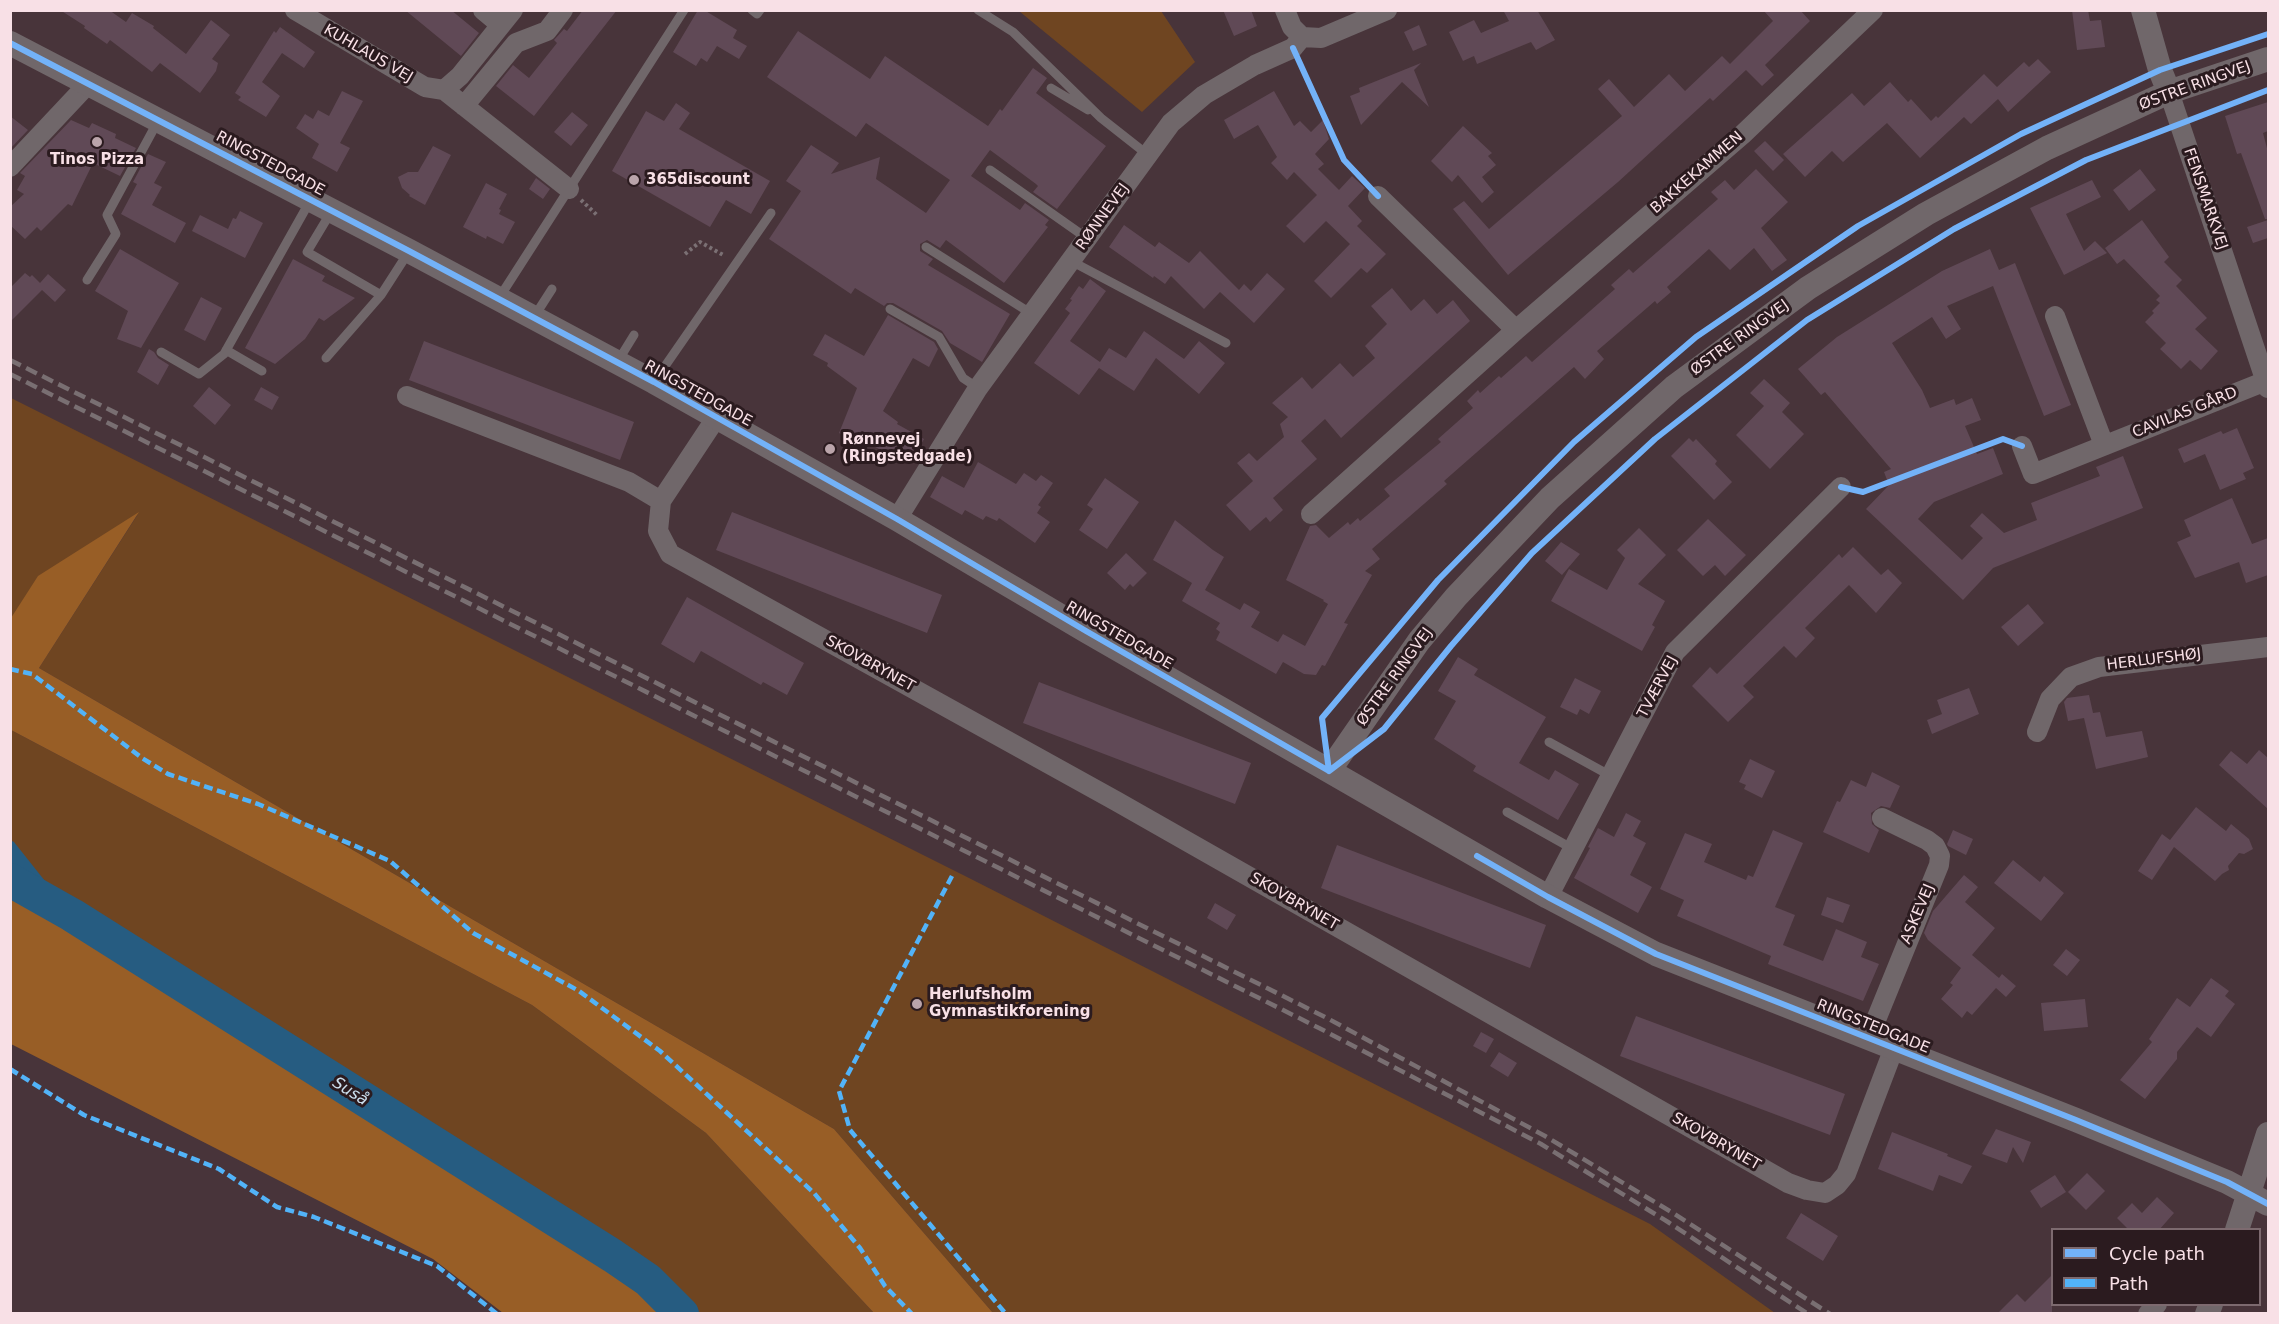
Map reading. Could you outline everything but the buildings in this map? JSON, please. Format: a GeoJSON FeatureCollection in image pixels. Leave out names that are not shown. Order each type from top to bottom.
{"type":"FeatureCollection","features":[{"type":"Feature","properties":{"kind":"street","name":"KUHLAUS VEJ"},"geometry":{"type":"LineString","coordinates":[[295,10],[425,87],[444,90],[568,189]]}},
{"type":"Feature","properties":{"kind":"street"},"geometry":{"type":"LineString","coordinates":[[444,90],[460,76],[507,18],[483,10]]}},
{"type":"Feature","properties":{"kind":"street"},"geometry":{"type":"LineString","coordinates":[[464,106],[516,43],[547,31],[563,10]]}},
{"type":"Feature","properties":{"kind":"street"},"geometry":{"type":"LineString","coordinates":[[1285,10],[1292,27],[1302,37],[1321,38],[1387,10]]}},
{"type":"Feature","properties":{"kind":"street","name":"BAKKEKAMMEN"},"geometry":{"type":"LineString","coordinates":[[1311,514],[1516,330],[1742,135],[1873,10]]}},
{"type":"Feature","properties":{"kind":"street","name":"FENSMARKVEJ"},"geometry":{"type":"LineString","coordinates":[[2143,10],[2160,70],[2267,384]]}},
{"type":"Feature","properties":{"kind":"street","name":"RØNNEVEJ"},"geometry":{"type":"LineString","coordinates":[[897,519],[978,388],[1171,123],[1204,94],[1255,65],[1293,48],[1302,37]]}},
{"type":"Feature","properties":{"kind":"street","name":"RINGSTEDGADE"},"geometry":{"type":"LineString","coordinates":[[10,43],[409,250],[654,381],[897,519],[1075,625],[1548,897],[1656,954],[2076,1120],[2259,1198]]}},
{"type":"Feature","properties":{"kind":"street","name":"ØSTRE RINGVEJ"},"geometry":{"type":"LineString","coordinates":[[1329,771],[1419,641],[1456,597],[1550,498],[1674,387],[1808,288],[1926,214],[2047,148],[2169,92],[2268,59]]}},
{"type":"Feature","properties":{"kind":"street"},"geometry":{"type":"LineString","coordinates":[[10,167],[88,84]]}},
{"type":"Feature","properties":{"kind":"street"},"geometry":{"type":"LineString","coordinates":[[1378,196],[1516,330]]}},
{"type":"Feature","properties":{"kind":"street"},"geometry":{"type":"LineString","coordinates":[[2055,316],[2104,445]]}},
{"type":"Feature","properties":{"kind":"street","name":"CAVILAS GÅRD"},"geometry":{"type":"LineString","coordinates":[[2022,446],[2033,474],[2267,384]]}},
{"type":"Feature","properties":{"kind":"street"},"geometry":{"type":"LineString","coordinates":[[407,396],[629,482],[661,501]]}},
{"type":"Feature","properties":{"kind":"street","name":"SKOVBRYNET"},"geometry":{"type":"LineString","coordinates":[[716,418],[661,501],[658,531],[670,554],[1116,801],[1788,1183],[1807,1190],[1825,1192],[1837,1185],[1846,1174],[1894,1048]]}},
{"type":"Feature","properties":{"kind":"street","name":"TVÆRVEJ"},"geometry":{"type":"LineString","coordinates":[[1548,897],[1675,652],[1841,487]]}},
{"type":"Feature","properties":{"kind":"street","name":"HERLUFSHØJ"},"geometry":{"type":"LineString","coordinates":[[2037,732],[2050,699],[2071,677],[2099,667],[2268,647]]}},
{"type":"Feature","properties":{"kind":"street","name":"ASKEVEJ"},"geometry":{"type":"LineString","coordinates":[[1869,1038],[1939,865],[1940,856],[1935,846],[1928,840],[1882,818]]}},
{"type":"Feature","properties":{"kind":"street"},"geometry":{"type":"LineString","coordinates":[[2238,1228],[2259,1198],[2268,1134]]}},
{"type":"Feature","properties":{"kind":"lane"},"geometry":{"type":"LineString","coordinates":[[499,298],[684,10]]}},
{"type":"Feature","properties":{"kind":"lane"},"geometry":{"type":"LineString","coordinates":[[752,10],[758,14],[760,10]]}},
{"type":"Feature","properties":{"kind":"lane"},"geometry":{"type":"LineString","coordinates":[[978,10],[1013,32],[1101,118],[1148,155]]}},
{"type":"Feature","properties":{"kind":"lane"},"geometry":{"type":"LineString","coordinates":[[1051,88],[1101,118]]}},
{"type":"Feature","properties":{"kind":"lane"},"geometry":{"type":"LineString","coordinates":[[87,280],[116,234],[107,215],[159,119]]}},
{"type":"Feature","properties":{"kind":"lane"},"geometry":{"type":"LineString","coordinates":[[990,170],[1088,239]]}},
{"type":"Feature","properties":{"kind":"lane"},"geometry":{"type":"LineString","coordinates":[[161,352],[199,374],[224,354],[311,199]]}},
{"type":"Feature","properties":{"kind":"lane"},"geometry":{"type":"LineString","coordinates":[[332,210],[307,252],[381,295]]}},
{"type":"Feature","properties":{"kind":"lane"},"geometry":{"type":"LineString","coordinates":[[654,381],[771,213]]}},
{"type":"Feature","properties":{"kind":"lane"},"geometry":{"type":"LineString","coordinates":[[926,247],[1032,314]]}},
{"type":"Feature","properties":{"kind":"lane"},"geometry":{"type":"LineString","coordinates":[[326,358],[381,295],[409,250]]}},
{"type":"Feature","properties":{"kind":"lane"},"geometry":{"type":"LineString","coordinates":[[1071,261],[1226,343]]}},
{"type":"Feature","properties":{"kind":"lane"},"geometry":{"type":"LineString","coordinates":[[534,317],[552,289]]}},
{"type":"Feature","properties":{"kind":"lane"},"geometry":{"type":"LineString","coordinates":[[890,309],[939,336],[963,378],[978,388]]}},
{"type":"Feature","properties":{"kind":"lane"},"geometry":{"type":"LineString","coordinates":[[617,363],[634,335]]}},
{"type":"Feature","properties":{"kind":"lane"},"geometry":{"type":"LineString","coordinates":[[226,350],[261,371]]}},
{"type":"Feature","properties":{"kind":"lane"},"geometry":{"type":"LineString","coordinates":[[1549,742],[1611,776]]}},
{"type":"Feature","properties":{"kind":"lane"},"geometry":{"type":"LineString","coordinates":[[1507,812],[1573,849]]}},
{"type":"Feature","properties":{"kind":"path"},"geometry":{"type":"LineString","coordinates":[[685,254],[700,242],[736,262]]}},
{"type":"Feature","properties":{"kind":"shaded area"},"geometry":{"type":"Polygon","coordinates":[[[1019,11],[1161,11],[1195,62],[1142,112],[1019,11]]]}},
{"type":"Feature","properties":{"kind":"shaded area","name":"Herlufsholm Gymnastikforening"},"geometry":{"type":"Polygon","coordinates":[[[11,398],[969,878],[1650,1224],[1775,1313],[993,1313],[834,1129],[39,668],[138,514],[11,618],[11,398]]]}},
{"type":"Feature","properties":{"kind":"shaded area"},"geometry":{"type":"Polygon","coordinates":[[[139,512],[39,668],[834,1129],[993,1313],[874,1313],[706,1133],[532,1005],[11,730],[11,618],[38,576],[139,512]]]}},
{"type":"Feature","properties":{"kind":"shaded area"},"geometry":{"type":"Polygon","coordinates":[[[11,730],[532,1005],[706,1133],[874,1313],[682,1313],[648,1280],[613,1256],[72,915],[11,840],[11,730]]]}},
{"type":"Feature","properties":{"kind":"shaded area"},"geometry":{"type":"Polygon","coordinates":[[[11,898],[72,915],[613,1256],[648,1280],[682,1313],[503,1313],[433,1259],[11,1044],[11,898]]]}},
{"type":"Feature","properties":{"kind":"water"},"geometry":{"type":"Polygon","coordinates":[[[10,840],[14,842],[72,915],[11,898],[10,840]]]}},
{"type":"Feature","properties":{"kind":"waterway","name":"Suså"},"geometry":{"type":"LineString","coordinates":[[10,880],[72,915],[613,1256],[648,1280],[682,1314]]}},
{"type":"Feature","properties":{"kind":"railway"},"geometry":{"type":"LineString","coordinates":[[10,360],[1325,1017],[1545,1136],[1673,1213],[1830,1314]]}},
{"type":"Feature","properties":{"kind":"railway"},"geometry":{"type":"LineString","coordinates":[[10,374],[1319,1028],[1541,1144],[1668,1222],[1808,1314]]}},
{"type":"Feature","properties":{"kind":"marked path"},"geometry":{"type":"LineString","coordinates":[[10,669],[32,674],[142,758],[168,774],[258,804],[390,861],[473,933],[579,991],[660,1051],[814,1193],[860,1248],[885,1286],[912,1314]]}},
{"type":"Feature","properties":{"kind":"marked path"},"geometry":{"type":"LineString","coordinates":[[952,876],[839,1091],[850,1130],[1006,1314]]}},
{"type":"Feature","properties":{"kind":"marked path"},"geometry":{"type":"LineString","coordinates":[[10,1069],[84,1115],[219,1169],[277,1207],[314,1217],[437,1266],[497,1314]]}},
{"type":"Feature","properties":{"kind":"cycle path"},"geometry":{"type":"LineString","coordinates":[[1329,771],[1322,718],[1438,580],[1574,442],[1696,337],[1858,226],[2021,134],[2160,70],[2268,34]]}},
{"type":"Feature","properties":{"kind":"cycle path"},"geometry":{"type":"LineString","coordinates":[[10,43],[654,382],[897,519],[1329,771]]}},
{"type":"Feature","properties":{"kind":"cycle path"},"geometry":{"type":"LineString","coordinates":[[1293,48],[1344,160],[1378,196]]}},
{"type":"Feature","properties":{"kind":"cycle path"},"geometry":{"type":"LineString","coordinates":[[1329,771],[1384,729],[1451,646],[1532,553],[1655,439],[1807,320],[1954,229],[2086,160],[2268,90]]}},
{"type":"Feature","properties":{"kind":"cycle path"},"geometry":{"type":"LineString","coordinates":[[1841,487],[1863,492],[2003,439],[2022,446]]}},
{"type":"Feature","properties":{"kind":"cycle path"},"geometry":{"type":"LineString","coordinates":[[1477,856],[1548,897],[1656,954],[2076,1120],[2227,1182],[2268,1204]]}},
{"type":"Feature","properties":{"kind":"place","name":"Tinos Pizza"},"geometry":{"type":"Point","coordinates":[97,142]}},
{"type":"Feature","properties":{"kind":"place","name":"365discount"},"geometry":{"type":"Point","coordinates":[634,180]}},
{"type":"Feature","properties":{"kind":"place","name":"Rønnevej (Ringstedgade)"},"geometry":{"type":"Point","coordinates":[830,449]}},
{"type":"Feature","properties":{"kind":"place","name":"Herlufsholm Gymnastikforening"},"geometry":{"type":"Point","coordinates":[917,1004]}}]}
